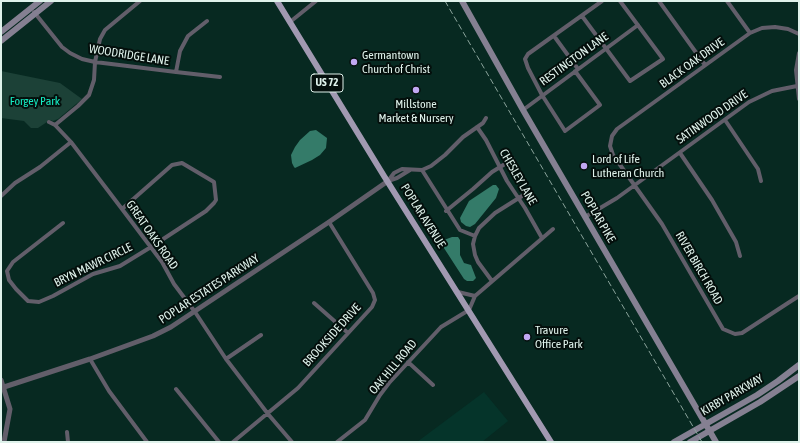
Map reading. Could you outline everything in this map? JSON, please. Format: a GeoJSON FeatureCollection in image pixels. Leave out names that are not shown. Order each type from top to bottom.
{"type":"FeatureCollection","features":[{"type":"Feature","properties":{"kind":"main road"},"geometry":{"type":"LineString","coordinates":[[1,41],[33,11],[40,1]]}},
{"type":"Feature","properties":{"kind":"main road"},"geometry":{"type":"LineString","coordinates":[[1,32],[51,1]]}},
{"type":"Feature","properties":{"kind":"main road","name":"POPLAR AVENUE"},"geometry":{"type":"LineString","coordinates":[[277,1],[551,442]]}},
{"type":"Feature","properties":{"kind":"main road","name":"POPLAR PIKE"},"geometry":{"type":"LineString","coordinates":[[462,1],[523,110],[716,442]]}},
{"type":"Feature","properties":{"kind":"main road","name":"KIRBY PARKWAY"},"geometry":{"type":"LineString","coordinates":[[674,442],[757,395],[799,365]]}},
{"type":"Feature","properties":{"kind":"main road","name":"KIRBY PARKWAY"},"geometry":{"type":"LineString","coordinates":[[690,442],[760,402],[799,376]]}},
{"type":"Feature","properties":{"kind":"street"},"geometry":{"type":"LineString","coordinates":[[55,125],[89,95],[94,80],[95,62],[100,39],[105,30],[140,1]]}},
{"type":"Feature","properties":{"kind":"street"},"geometry":{"type":"LineString","coordinates":[[290,22],[316,1]]}},
{"type":"Feature","properties":{"kind":"street"},"geometry":{"type":"LineString","coordinates":[[554,36],[600,105],[565,131],[542,95],[528,68],[526,56],[602,1]]}},
{"type":"Feature","properties":{"kind":"street"},"geometry":{"type":"LineString","coordinates":[[582,16],[630,81],[663,59],[620,1]]}},
{"type":"Feature","properties":{"kind":"street"},"geometry":{"type":"LineString","coordinates":[[659,1],[705,66]]}},
{"type":"Feature","properties":{"kind":"street"},"geometry":{"type":"LineString","coordinates":[[727,1],[750,33]]}},
{"type":"Feature","properties":{"kind":"street","name":"WOODRIDGE LANE"},"geometry":{"type":"LineString","coordinates":[[33,11],[62,47],[82,59],[95,62],[220,77]]}},
{"type":"Feature","properties":{"kind":"street"},"geometry":{"type":"LineString","coordinates":[[176,72],[180,51],[188,36],[207,21]]}},
{"type":"Feature","properties":{"kind":"street","name":"RESTINGTON LANE"},"geometry":{"type":"LineString","coordinates":[[523,110],[638,25]]}},
{"type":"Feature","properties":{"kind":"street","name":"BLACK OAK DRIVE"},"geometry":{"type":"LineString","coordinates":[[610,144],[614,133],[620,127],[750,33],[762,28],[775,27],[788,29],[799,34]]}},
{"type":"Feature","properties":{"kind":"street"},"geometry":{"type":"LineString","coordinates":[[799,52],[796,70],[799,99]]}},
{"type":"Feature","properties":{"kind":"street","name":"SATINWOOD DRIVE"},"geometry":{"type":"LineString","coordinates":[[585,217],[635,186],[744,106],[760,96],[777,90],[797,86]]}},
{"type":"Feature","properties":{"kind":"street"},"geometry":{"type":"LineString","coordinates":[[388,181],[398,170],[422,170],[431,166],[463,136],[477,127],[486,118]]}},
{"type":"Feature","properties":{"kind":"street"},"geometry":{"type":"LineString","coordinates":[[725,120],[755,164],[760,173],[761,181]]}},
{"type":"Feature","properties":{"kind":"street","name":"GREAT OAKS ROAD"},"geometry":{"type":"LineString","coordinates":[[48,122],[55,125],[71,142],[162,262],[174,284],[195,312],[226,359],[268,414],[292,442]]}},
{"type":"Feature","properties":{"kind":"street","name":"CHESLEY LANE"},"geometry":{"type":"LineString","coordinates":[[477,127],[486,140],[499,167],[517,198],[542,238]]}},
{"type":"Feature","properties":{"kind":"street"},"geometry":{"type":"LineString","coordinates":[[1,196],[15,183],[40,167],[71,142]]}},
{"type":"Feature","properties":{"kind":"street","name":"RIVER BIRCH ROAD"},"geometry":{"type":"LineString","coordinates":[[610,144],[610,150],[613,155],[662,224],[719,322],[727,332],[739,334],[746,332],[788,302],[799,296]]}},
{"type":"Feature","properties":{"kind":"street"},"geometry":{"type":"LineString","coordinates":[[680,153],[712,200],[736,242],[740,256]]}},
{"type":"Feature","properties":{"kind":"street"},"geometry":{"type":"LineString","coordinates":[[446,211],[485,177],[513,159]]}},
{"type":"Feature","properties":{"kind":"street","name":"BRYN MAWR CIRCLE"},"geometry":{"type":"LineString","coordinates":[[63,223],[13,262],[7,271],[9,280],[28,301],[38,302],[53,296],[93,274],[120,266],[151,247],[206,211],[216,200],[214,182],[182,163],[172,165],[122,209]]}},
{"type":"Feature","properties":{"kind":"street"},"geometry":{"type":"LineString","coordinates":[[422,170],[446,211],[460,230],[475,236]]}},
{"type":"Feature","properties":{"kind":"street","name":"POPLAR ESTATES PARKWAY"},"geometry":{"type":"LineString","coordinates":[[2,388],[90,359],[153,336],[171,327],[388,181]]}},
{"type":"Feature","properties":{"kind":"street"},"geometry":{"type":"LineString","coordinates":[[492,281],[478,262],[475,255],[473,248],[475,236],[480,228],[495,213],[530,191]]}},
{"type":"Feature","properties":{"kind":"street","name":"BROOKSIDE DRIVE"},"geometry":{"type":"LineString","coordinates":[[233,442],[298,388],[372,307],[375,300],[373,293],[329,222]]}},
{"type":"Feature","properties":{"kind":"street"},"geometry":{"type":"LineString","coordinates":[[469,310],[475,296],[553,229]]}},
{"type":"Feature","properties":{"kind":"street"},"geometry":{"type":"LineString","coordinates":[[458,292],[475,296]]}},
{"type":"Feature","properties":{"kind":"street"},"geometry":{"type":"LineString","coordinates":[[314,303],[348,333]]}},
{"type":"Feature","properties":{"kind":"street","name":"OAK HILL ROAD"},"geometry":{"type":"LineString","coordinates":[[337,442],[365,420],[380,395],[440,327],[469,310]]}},
{"type":"Feature","properties":{"kind":"street"},"geometry":{"type":"LineString","coordinates":[[226,359],[261,335]]}},
{"type":"Feature","properties":{"kind":"street"},"geometry":{"type":"LineString","coordinates":[[90,359],[109,391],[148,442]]}},
{"type":"Feature","properties":{"kind":"street"},"geometry":{"type":"LineString","coordinates":[[408,362],[434,385]]}},
{"type":"Feature","properties":{"kind":"street"},"geometry":{"type":"LineString","coordinates":[[1,380],[2,388],[10,409],[4,442]]}},
{"type":"Feature","properties":{"kind":"street"},"geometry":{"type":"LineString","coordinates":[[176,388],[219,442]]}},
{"type":"Feature","properties":{"kind":"street"},"geometry":{"type":"LineString","coordinates":[[67,432],[68,442]]}},
{"type":"Feature","properties":{"kind":"shaded area"},"geometry":{"type":"Polygon","coordinates":[[[316,130],[327,138],[326,148],[320,155],[295,168],[292,163],[291,155],[295,147],[310,131],[316,130]]]}},
{"type":"Feature","properties":{"kind":"shaded area"},"geometry":{"type":"Polygon","coordinates":[[[493,185],[496,185],[499,189],[496,198],[475,224],[470,227],[466,226],[461,222],[460,218],[469,201],[493,185]]]}},
{"type":"Feature","properties":{"kind":"shaded area"},"geometry":{"type":"Polygon","coordinates":[[[452,237],[458,237],[460,240],[460,255],[464,263],[471,265],[476,278],[473,281],[467,281],[464,279],[442,245],[444,240],[452,237]]]}},
{"type":"Feature","properties":{"kind":"shaded area"},"geometry":{"type":"Polygon","coordinates":[[[484,392],[508,421],[482,442],[417,442],[484,392]]]}},
{"type":"Feature","properties":{"kind":"green space","name":"Forgey Park"},"geometry":{"type":"Polygon","coordinates":[[[1,71],[60,83],[82,99],[58,119],[53,121],[50,120],[38,128],[31,128],[24,121],[1,118],[1,71]]]}},
{"type":"Feature","properties":{"kind":"railway"},"geometry":{"type":"LineString","coordinates":[[445,1],[702,442]]}},
{"type":"Feature","properties":{"kind":"place","name":"Germantown Church of Christ"},"geometry":{"type":"Point","coordinates":[354,62]}},
{"type":"Feature","properties":{"kind":"place","name":"Millstone Market & Nursery"},"geometry":{"type":"Point","coordinates":[416,90]}},
{"type":"Feature","properties":{"kind":"place","name":"Lord of Life Lutheran Church"},"geometry":{"type":"Point","coordinates":[584,166]}},
{"type":"Feature","properties":{"kind":"place","name":"Travure Office Park"},"geometry":{"type":"Point","coordinates":[527,337]}}]}
